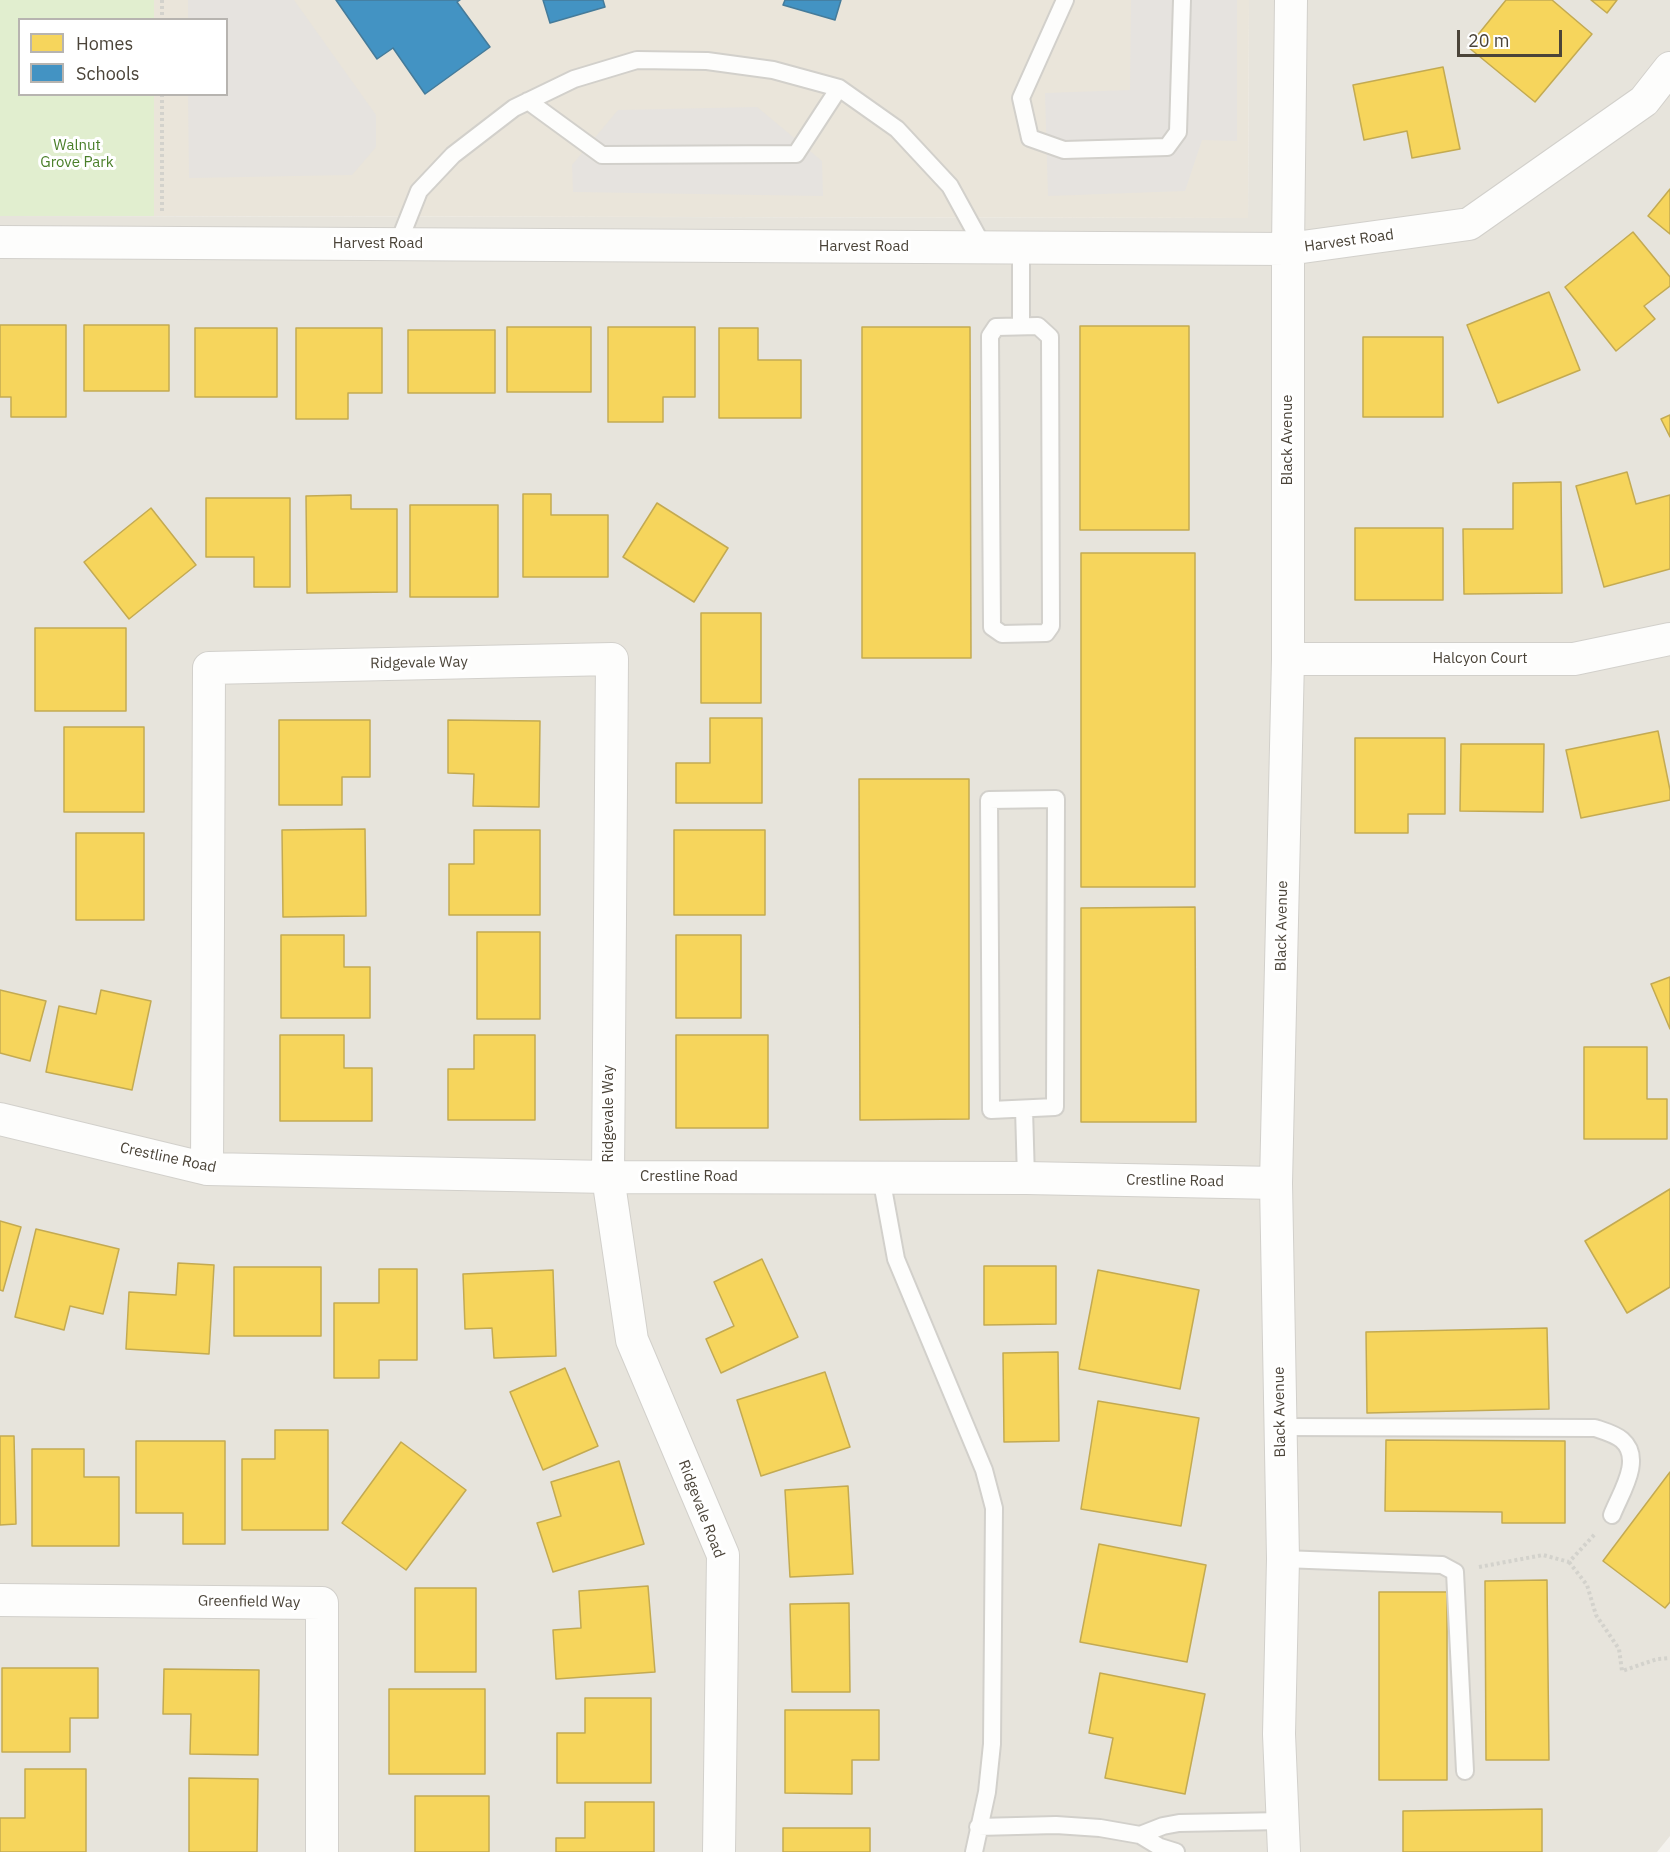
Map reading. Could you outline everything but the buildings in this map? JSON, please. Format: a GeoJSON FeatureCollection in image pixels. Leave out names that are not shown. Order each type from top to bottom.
{"type":"FeatureCollection","features":[{"type":"Feature","properties":{"kind":"street","name":"Black Avenue"},"geometry":{"type":"LineString","coordinates":[[1284,1852],[1279,1734],[1283,1559],[1276,1183],[1288,659],[1288,249],[1291,0]]}},
{"type":"Feature","properties":{"kind":"street","name":"Harvest Road"},"geometry":{"type":"LineString","coordinates":[[0,242],[1288,249],[1469,224],[1644,101],[1670,68]]}},
{"type":"Feature","properties":{"kind":"street","name":"Halcyon Court"},"geometry":{"type":"LineString","coordinates":[[1288,659],[1574,659],[1670,639]]}},
{"type":"Feature","properties":{"kind":"street","name":"Ridgevale Way"},"geometry":{"type":"LineString","coordinates":[[207,1169],[209,668],[612,659],[608,1177]]}},
{"type":"Feature","properties":{"kind":"street","name":"Crestline Road"},"geometry":{"type":"LineString","coordinates":[[0,1119],[207,1169],[608,1177],[1026,1178],[1276,1183]]}},
{"type":"Feature","properties":{"kind":"street","name":"Ridgevale Road"},"geometry":{"type":"LineString","coordinates":[[608,1177],[632,1340],[723,1556],[719,1852]]}},
{"type":"Feature","properties":{"kind":"street","name":"Greenfield Way"},"geometry":{"type":"LineString","coordinates":[[0,1600],[322,1603],[322,1852]]}},
{"type":"Feature","properties":{"kind":"lane"},"geometry":{"type":"LineString","coordinates":[[1065,0],[1020,98],[1030,138],[1064,150],[1167,147],[1178,132],[1182,0]]}},
{"type":"Feature","properties":{"kind":"lane"},"geometry":{"type":"LineString","coordinates":[[398,244],[419,191],[453,155],[513,108],[574,79],[637,60],[707,60],[773,70],[839,88],[897,129],[950,186],[984,248]]}},
{"type":"Feature","properties":{"kind":"lane"},"geometry":{"type":"LineString","coordinates":[[528,101],[602,155],[796,154],[839,88]]}},
{"type":"Feature","properties":{"kind":"lane"},"geometry":{"type":"LineString","coordinates":[[1021,248],[1021,326]]}},
{"type":"Feature","properties":{"kind":"lane"},"geometry":{"type":"LineString","coordinates":[[1021,326],[1038,326],[1050,337],[1051,626],[1046,633],[1002,634],[992,627],[990,336],[996,327],[1021,326]]}},
{"type":"Feature","properties":{"kind":"lane"},"geometry":{"type":"LineString","coordinates":[[1056,799],[1055,1107],[1024,1109],[991,1110],[989,800],[1056,799]]}},
{"type":"Feature","properties":{"kind":"lane"},"geometry":{"type":"LineString","coordinates":[[1024,1109],[1026,1178]]}},
{"type":"Feature","properties":{"kind":"lane"},"geometry":{"type":"LineString","coordinates":[[881,1177],[896,1259],[984,1470],[994,1508],[992,1744],[987,1792],[974,1852]]}},
{"type":"Feature","properties":{"kind":"lane"},"geometry":{"type":"LineString","coordinates":[[1280,1427],[1595,1428],[1622,1440],[1630,1453],[1631,1469],[1612,1515]]}},
{"type":"Feature","properties":{"kind":"lane"},"geometry":{"type":"LineString","coordinates":[[1283,1559],[1442,1565],[1455,1572],[1465,1771]]}},
{"type":"Feature","properties":{"kind":"lane"},"geometry":{"type":"LineString","coordinates":[[1140,1835],[1163,1826],[1179,1823],[1282,1821]]}},
{"type":"Feature","properties":{"kind":"lane"},"geometry":{"type":"LineString","coordinates":[[978,1827],[1056,1825],[1100,1828],[1140,1835],[1160,1847],[1176,1852]]}},
{"type":"Feature","properties":{"kind":"path"},"geometry":{"type":"LineString","coordinates":[[162,0],[162,18]]}},
{"type":"Feature","properties":{"kind":"path"},"geometry":{"type":"LineString","coordinates":[[162,96],[162,243]]}},
{"type":"Feature","properties":{"kind":"path"},"geometry":{"type":"LineString","coordinates":[[1569,1562],[1612,1515]]}},
{"type":"Feature","properties":{"kind":"path"},"geometry":{"type":"LineString","coordinates":[[1455,1572],[1543,1556],[1569,1562],[1587,1585],[1596,1615],[1619,1649],[1622,1671],[1657,1659],[1670,1658]]}},
{"type":"Feature","properties":{"kind":"shaded area"},"geometry":{"type":"Polygon","coordinates":[[[154,0],[1249,0],[1248,218],[154,216],[154,96],[228,96],[228,18],[154,18],[154,0]]]}},
{"type":"Feature","properties":{"kind":"shaded area"},"geometry":{"type":"Polygon","coordinates":[[[188,0],[294,0],[376,115],[376,147],[352,175],[189,178],[188,96],[228,96],[228,18],[188,18],[188,0]]]}},
{"type":"Feature","properties":{"kind":"shaded area"},"geometry":{"type":"Polygon","coordinates":[[[1131,0],[1237,0],[1237,141],[1202,140],[1185,191],[1048,196],[1045,93],[1130,90],[1131,0]]]}},
{"type":"Feature","properties":{"kind":"shaded area"},"geometry":{"type":"Polygon","coordinates":[[[1249,0],[1670,0],[1670,1836],[1657,1852],[0,1852],[0,216],[1248,218],[1249,0]]]}},
{"type":"Feature","properties":{"kind":"shaded area"},"geometry":{"type":"Polygon","coordinates":[[[757,107],[822,161],[823,196],[573,192],[572,165],[618,110],[757,107]]]}},
{"type":"Feature","properties":{"kind":"green space","name":"Walnut Grove Park"},"geometry":{"type":"Polygon","coordinates":[[[0,0],[154,0],[154,18],[18,18],[18,96],[154,96],[154,216],[0,216],[0,0]]]}}]}
